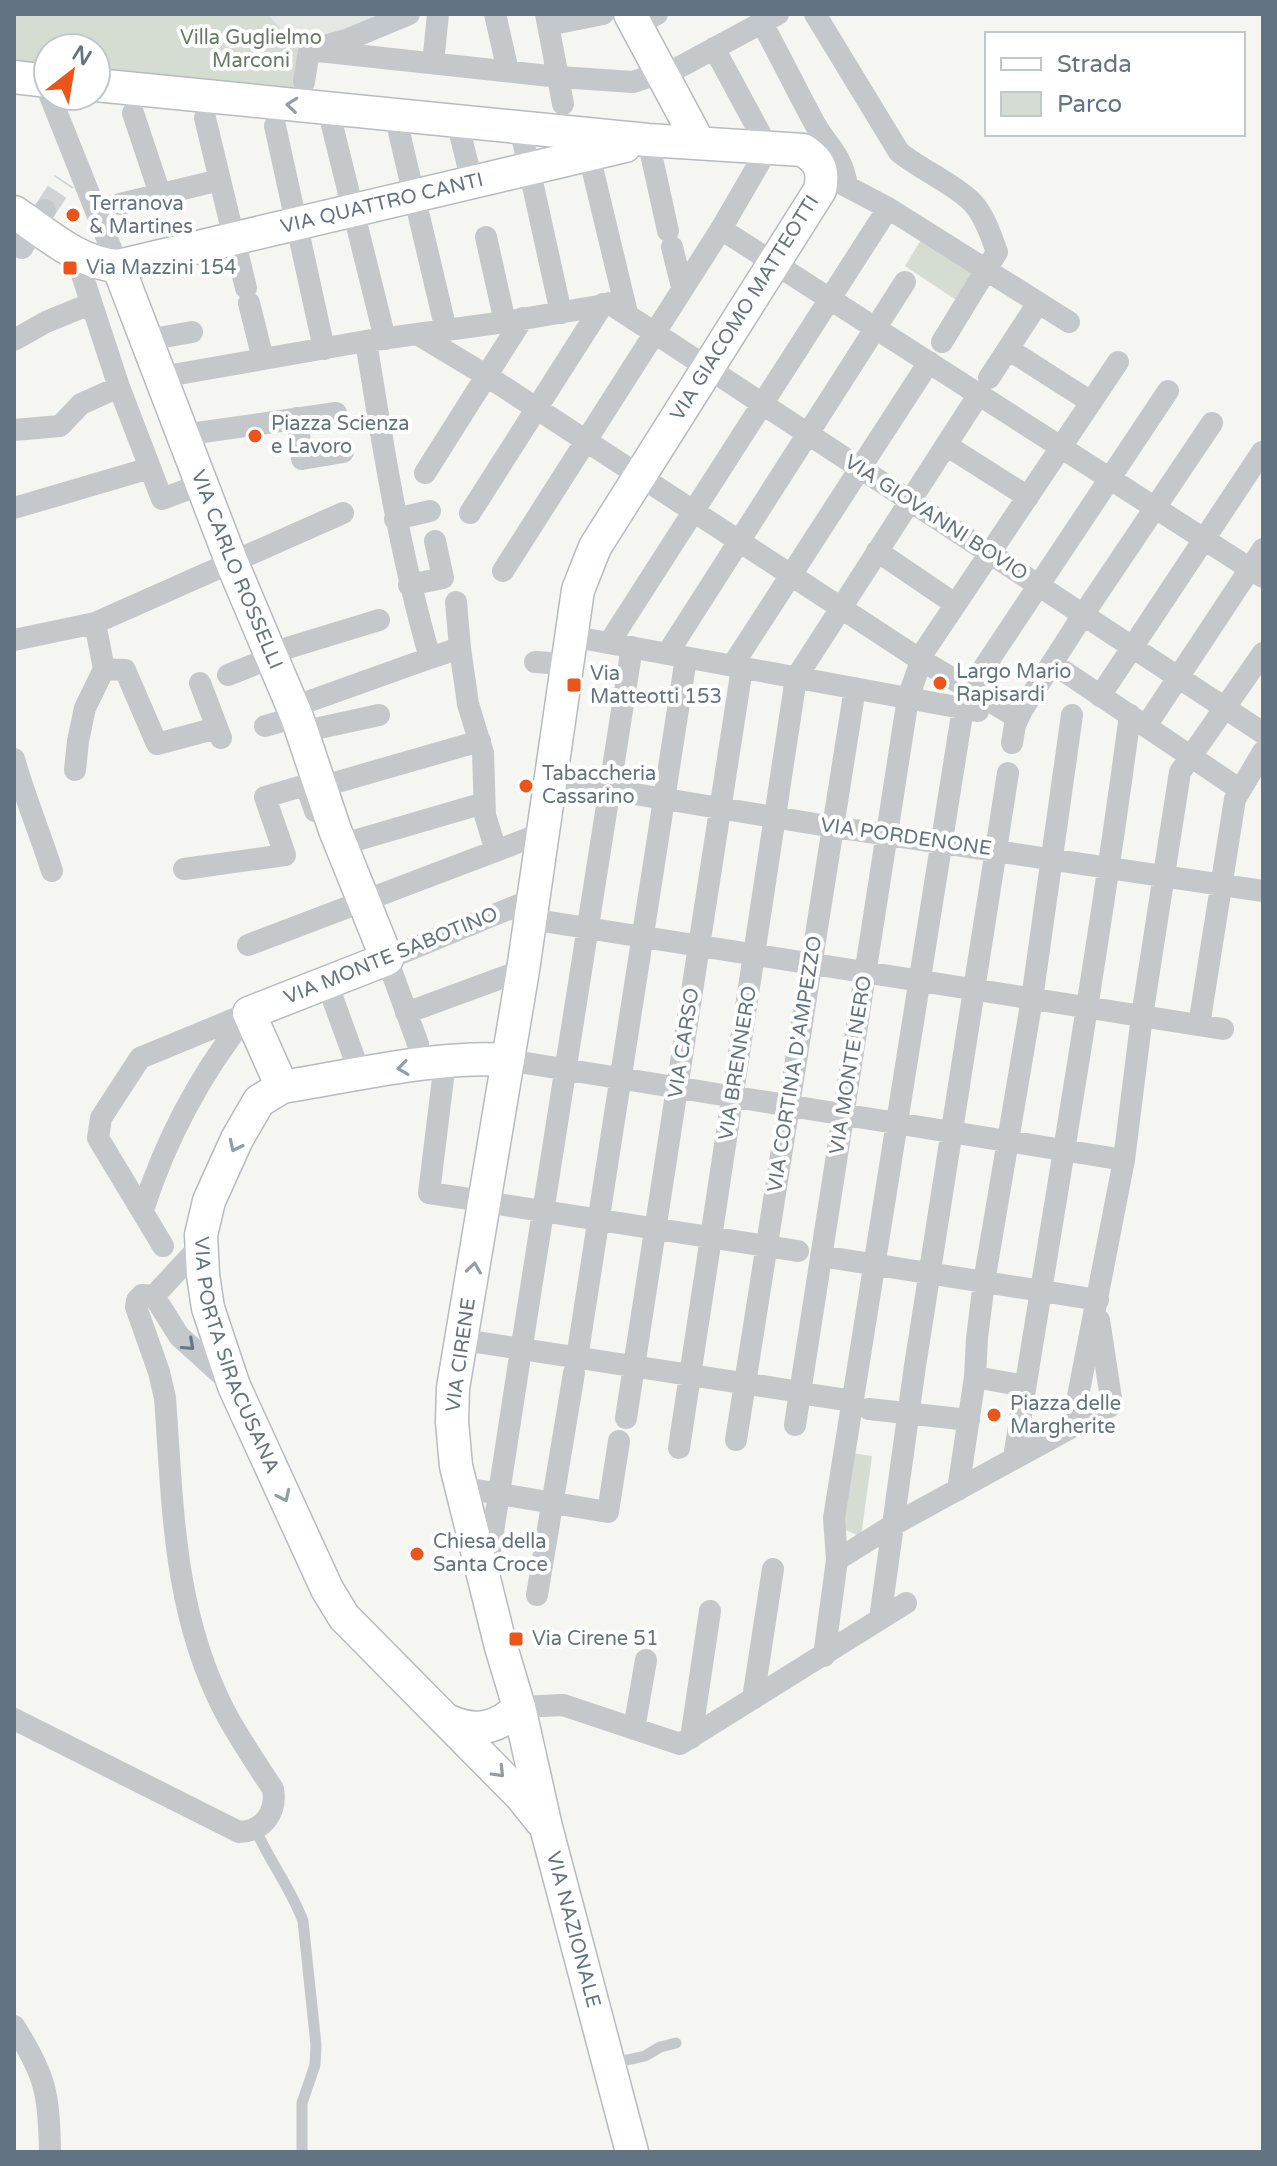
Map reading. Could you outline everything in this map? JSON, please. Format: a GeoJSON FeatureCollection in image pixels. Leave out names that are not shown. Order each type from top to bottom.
{"type":"FeatureCollection","features":[{"type":"Feature","properties":{"kind":"main road"},"geometry":{"type":"LineString","coordinates":[[641,18],[654,77],[699,143]]}},
{"type":"Feature","properties":{"kind":"main road","name":"VIA GIACOMO MATTEOTTI"},"geometry":{"type":"LineString","coordinates":[[112,87],[648,140],[803,150],[816,158],[835,179],[820,190],[639,475],[595,547],[578,590],[557,654],[550,780],[508,1060]]}},
{"type":"Feature","properties":{"kind":"main road","name":"VIA QUATTRO CANTI"},"geometry":{"type":"LineString","coordinates":[[118,266],[354,211],[416,206],[472,182],[648,140]]}},
{"type":"Feature","properties":{"kind":"main road"},"geometry":{"type":"LineString","coordinates":[[27,222],[75,253],[101,265],[118,266]]}},
{"type":"Feature","properties":{"kind":"main road","name":"VIA CARLO ROSSELLI"},"geometry":{"type":"LineString","coordinates":[[118,266],[232,563],[297,719],[338,838],[387,959]]}},
{"type":"Feature","properties":{"kind":"main road","name":"VIA MONTE SABOTINO"},"geometry":{"type":"LineString","coordinates":[[249,1013],[387,959]]}},
{"type":"Feature","properties":{"kind":"main road"},"geometry":{"type":"LineString","coordinates":[[249,1013],[282,1087],[445,1062],[483,1058],[508,1060]]}},
{"type":"Feature","properties":{"kind":"main road","name":"VIA CIRENE"},"geometry":{"type":"LineString","coordinates":[[501,1647],[464,1488],[456,1466],[452,1422],[453,1388],[491,1202],[508,1060]]}},
{"type":"Feature","properties":{"kind":"main road","name":"VIA PORTA SIRACUSANA"},"geometry":{"type":"LineString","coordinates":[[282,1087],[259,1101],[237,1139],[202,1223],[203,1275],[208,1308],[234,1386],[327,1589],[344,1617],[449,1721],[521,1796],[546,1827]]}},
{"type":"Feature","properties":{"kind":"main road","name":"VIA NAZIONALE"},"geometry":{"type":"LineString","coordinates":[[501,1647],[632,2152]]}},
{"type":"Feature","properties":{"kind":"main road"},"geometry":{"type":"LineString","coordinates":[[449,1721],[479,1729],[508,1719],[519,1707]]}},
{"type":"Feature","properties":{"kind":"street"},"geometry":{"type":"LineString","coordinates":[[309,50],[349,39],[409,14]]}},
{"type":"Feature","properties":{"kind":"street"},"geometry":{"type":"LineString","coordinates":[[433,63],[438,14]]}},
{"type":"Feature","properties":{"kind":"street"},"geometry":{"type":"LineString","coordinates":[[495,14],[508,71]]}},
{"type":"Feature","properties":{"kind":"street"},"geometry":{"type":"LineString","coordinates":[[563,104],[547,19],[603,14]]}},
{"type":"Feature","properties":{"kind":"street"},"geometry":{"type":"LineString","coordinates":[[815,14],[899,152],[974,204],[997,252],[942,342]]}},
{"type":"Feature","properties":{"kind":"street"},"geometry":{"type":"LineString","coordinates":[[309,50],[633,82],[654,77],[770,18],[818,128],[843,164],[835,179],[1069,322]]}},
{"type":"Feature","properties":{"kind":"street"},"geometry":{"type":"LineString","coordinates":[[503,571],[721,229],[768,148],[714,48]]}},
{"type":"Feature","properties":{"kind":"street"},"geometry":{"type":"LineString","coordinates":[[304,82],[309,50]]}},
{"type":"Feature","properties":{"kind":"street","name":"VIA CARLO ROSSELLI"},"geometry":{"type":"LineString","coordinates":[[53,112],[118,266]]}},
{"type":"Feature","properties":{"kind":"street"},"geometry":{"type":"LineString","coordinates":[[133,113],[160,194]]}},
{"type":"Feature","properties":{"kind":"street"},"geometry":{"type":"LineString","coordinates":[[395,115],[446,330]]}},
{"type":"Feature","properties":{"kind":"street"},"geometry":{"type":"LineString","coordinates":[[205,118],[263,359]]}},
{"type":"Feature","properties":{"kind":"street"},"geometry":{"type":"LineString","coordinates":[[457,121],[472,182]]}},
{"type":"Feature","properties":{"kind":"street"},"geometry":{"type":"LineString","coordinates":[[332,125],[354,211],[376,340],[395,519],[409,585],[430,658]]}},
{"type":"Feature","properties":{"kind":"street"},"geometry":{"type":"LineString","coordinates":[[275,126],[324,349]]}},
{"type":"Feature","properties":{"kind":"street"},"geometry":{"type":"LineString","coordinates":[[520,127],[561,313]]}},
{"type":"Feature","properties":{"kind":"street"},"geometry":{"type":"LineString","coordinates":[[648,140],[682,287]]}},
{"type":"Feature","properties":{"kind":"street"},"geometry":{"type":"LineString","coordinates":[[470,513],[536,407],[615,306],[589,155]]}},
{"type":"Feature","properties":{"kind":"street"},"geometry":{"type":"LineString","coordinates":[[64,181],[76,161]]}},
{"type":"Feature","properties":{"kind":"street"},"geometry":{"type":"LineString","coordinates":[[120,204],[220,180]]}},
{"type":"Feature","properties":{"kind":"street"},"geometry":{"type":"LineString","coordinates":[[523,1339],[608,790],[620,645],[693,510],[883,216]]}},
{"type":"Feature","properties":{"kind":"street"},"geometry":{"type":"LineString","coordinates":[[721,229],[929,362],[984,386],[1061,447],[1257,573]]}},
{"type":"Feature","properties":{"kind":"street"},"geometry":{"type":"LineString","coordinates":[[425,473],[487,376],[514,320],[486,237]]}},
{"type":"Feature","properties":{"kind":"street"},"geometry":{"type":"LineString","coordinates":[[75,253],[119,387],[162,499],[202,484]]}},
{"type":"Feature","properties":{"kind":"street"},"geometry":{"type":"LineString","coordinates":[[537,1595],[644,937],[664,799],[677,656],[739,540],[905,282]]}},
{"type":"Feature","properties":{"kind":"street"},"geometry":{"type":"LineString","coordinates":[[796,678],[1038,303]]}},
{"type":"Feature","properties":{"kind":"street"},"geometry":{"type":"LineString","coordinates":[[14,340],[46,322],[90,304]]}},
{"type":"Feature","properties":{"kind":"street"},"geometry":{"type":"LineString","coordinates":[[161,377],[376,340],[615,306]]}},
{"type":"Feature","properties":{"kind":"street","name":"VIA GIOVANNI BOVIO"},"geometry":{"type":"LineString","coordinates":[[615,306],[1263,733]]}},
{"type":"Feature","properties":{"kind":"street"},"geometry":{"type":"LineString","coordinates":[[147,340],[192,332]]}},
{"type":"Feature","properties":{"kind":"street"},"geometry":{"type":"LineString","coordinates":[[419,335],[536,407],[840,607],[920,655],[967,698],[1018,718]]}},
{"type":"Feature","properties":{"kind":"street"},"geometry":{"type":"LineString","coordinates":[[1008,349],[1091,402]]}},
{"type":"Feature","properties":{"kind":"street"},"geometry":{"type":"LineString","coordinates":[[737,667],[789,573],[929,362]]}},
{"type":"Feature","properties":{"kind":"street","name":"VIA MONTE NERO"},"geometry":{"type":"LineString","coordinates":[[795,1425],[794,1391],[821,1256],[844,1114],[887,835],[904,700],[920,655],[1118,362]]}},
{"type":"Feature","properties":{"kind":"street"},"geometry":{"type":"LineString","coordinates":[[14,430],[60,426],[81,404],[119,387]]}},
{"type":"Feature","properties":{"kind":"street"},"geometry":{"type":"LineString","coordinates":[[824,1656],[837,1560],[834,1518],[861,1405],[875,1265],[967,698],[1038,585],[1168,391]]}},
{"type":"Feature","properties":{"kind":"street"},"geometry":{"type":"LineString","coordinates":[[183,435],[336,413]]}},
{"type":"Feature","properties":{"kind":"street"},"geometry":{"type":"LineString","coordinates":[[297,418],[302,459],[343,452]]}},
{"type":"Feature","properties":{"kind":"street"},"geometry":{"type":"LineString","coordinates":[[1012,743],[1018,718],[1052,663],[1212,423]]}},
{"type":"Feature","properties":{"kind":"street"},"geometry":{"type":"LineString","coordinates":[[946,445],[1028,497]]}},
{"type":"Feature","properties":{"kind":"street"},"geometry":{"type":"LineString","coordinates":[[1100,696],[1262,452]]}},
{"type":"Feature","properties":{"kind":"street"},"geometry":{"type":"LineString","coordinates":[[14,508],[150,468]]}},
{"type":"Feature","properties":{"kind":"street"},"geometry":{"type":"LineString","coordinates":[[395,519],[430,511]]}},
{"type":"Feature","properties":{"kind":"street"},"geometry":{"type":"LineString","coordinates":[[14,640],[95,623],[343,513]]}},
{"type":"Feature","properties":{"kind":"street"},"geometry":{"type":"LineString","coordinates":[[409,585],[443,578],[435,541]]}},
{"type":"Feature","properties":{"kind":"street"},"geometry":{"type":"LineString","coordinates":[[1014,1458],[1039,1290],[1066,1150],[1110,868],[1138,720],[1178,677],[1257,573],[1263,549]]}},
{"type":"Feature","properties":{"kind":"street"},"geometry":{"type":"LineString","coordinates":[[877,551],[955,604]]}},
{"type":"Feature","properties":{"kind":"street"},"geometry":{"type":"LineString","coordinates":[[456,602],[468,704],[483,753],[485,815],[496,851]]}},
{"type":"Feature","properties":{"kind":"street"},"geometry":{"type":"LineString","coordinates":[[228,675],[271,656],[379,620]]}},
{"type":"Feature","properties":{"kind":"street"},"geometry":{"type":"LineString","coordinates":[[75,770],[85,708],[104,669],[95,623]]}},
{"type":"Feature","properties":{"kind":"street"},"geometry":{"type":"LineString","coordinates":[[557,654],[620,645],[855,688],[904,700],[967,698]]}},
{"type":"Feature","properties":{"kind":"street"},"geometry":{"type":"LineString","coordinates":[[297,719],[430,658],[460,648]]}},
{"type":"Feature","properties":{"kind":"street"},"geometry":{"type":"LineString","coordinates":[[1072,1427],[1124,1160],[1142,1016],[1180,772],[1263,653]]}},
{"type":"Feature","properties":{"kind":"street"},"geometry":{"type":"LineString","coordinates":[[1052,663],[1239,789]]}},
{"type":"Feature","properties":{"kind":"street","name":"VIA CARSO"},"geometry":{"type":"LineString","coordinates":[[626,1418],[720,808],[737,667]]}},
{"type":"Feature","properties":{"kind":"street"},"geometry":{"type":"LineString","coordinates":[[104,669],[125,670],[157,744],[220,734],[200,683]]}},
{"type":"Feature","properties":{"kind":"street","name":"VIA BRENNERO"},"geometry":{"type":"LineString","coordinates":[[679,1448],[796,678]]}},
{"type":"Feature","properties":{"kind":"street","name":"VIA CORTINA D'AMPEZZO"},"geometry":{"type":"LineString","coordinates":[[736,1440],[855,688]]}},
{"type":"Feature","properties":{"kind":"street"},"geometry":{"type":"LineString","coordinates":[[265,726],[297,719],[379,715]]}},
{"type":"Feature","properties":{"kind":"street"},"geometry":{"type":"LineString","coordinates":[[958,1490],[964,1420],[975,1377],[984,1282],[1032,999],[1072,715]]}},
{"type":"Feature","properties":{"kind":"street"},"geometry":{"type":"LineString","coordinates":[[320,787],[480,741]]}},
{"type":"Feature","properties":{"kind":"street"},"geometry":{"type":"LineString","coordinates":[[1199,1025],[1235,799],[1263,752]]}},
{"type":"Feature","properties":{"kind":"street"},"geometry":{"type":"LineString","coordinates":[[14,759],[27,807],[38,827],[52,871]]}},
{"type":"Feature","properties":{"kind":"street"},"geometry":{"type":"LineString","coordinates":[[880,1619],[915,1366],[1008,773]]}},
{"type":"Feature","properties":{"kind":"street","name":"VIA PORDENONE"},"geometry":{"type":"LineString","coordinates":[[550,780],[776,818],[1263,891]]}},
{"type":"Feature","properties":{"kind":"street"},"geometry":{"type":"LineString","coordinates":[[184,869],[285,855],[265,797],[306,785],[323,834],[338,838],[484,803]]}},
{"type":"Feature","properties":{"kind":"street"},"geometry":{"type":"LineString","coordinates":[[248,945],[543,833]]}},
{"type":"Feature","properties":{"kind":"street"},"geometry":{"type":"LineString","coordinates":[[532,909],[588,928],[1223,1029]]}},
{"type":"Feature","properties":{"kind":"street","name":"VIA MONTE SABOTINO"},"geometry":{"type":"LineString","coordinates":[[387,959],[532,909]]}},
{"type":"Feature","properties":{"kind":"street","name":"VIA CARLO ROSSELLI"},"geometry":{"type":"LineString","coordinates":[[387,959],[418,1044]]}},
{"type":"Feature","properties":{"kind":"street"},"geometry":{"type":"LineString","coordinates":[[406,1013],[523,970]]}},
{"type":"Feature","properties":{"kind":"street"},"geometry":{"type":"LineString","coordinates":[[327,983],[355,1060]]}},
{"type":"Feature","properties":{"kind":"street"},"geometry":{"type":"LineString","coordinates":[[143,1210],[178,1123],[227,1041],[249,1013]]}},
{"type":"Feature","properties":{"kind":"street"},"geometry":{"type":"LineString","coordinates":[[163,1246],[98,1138],[101,1118],[140,1058],[249,1013]]}},
{"type":"Feature","properties":{"kind":"street"},"geometry":{"type":"LineString","coordinates":[[508,1060],[1124,1160]]}},
{"type":"Feature","properties":{"kind":"street"},"geometry":{"type":"LineString","coordinates":[[445,1062],[429,1193],[798,1251]]}},
{"type":"Feature","properties":{"kind":"street"},"geometry":{"type":"LineString","coordinates":[[154,1296],[202,1244]]}},
{"type":"Feature","properties":{"kind":"street"},"geometry":{"type":"LineString","coordinates":[[821,1256],[1039,1290],[1097,1303]]}},
{"type":"Feature","properties":{"kind":"street"},"geometry":{"type":"LineString","coordinates":[[14,1719],[239,1832],[262,1826],[275,1802],[273,1789],[223,1708],[204,1664],[180,1577],[165,1398],[136,1307],[142,1295],[154,1296]]}},
{"type":"Feature","properties":{"kind":"street"},"geometry":{"type":"LineString","coordinates":[[154,1296],[179,1336],[234,1386]]}},
{"type":"Feature","properties":{"kind":"street"},"geometry":{"type":"LineString","coordinates":[[837,1560],[893,1525],[1112,1405],[1097,1303]]}},
{"type":"Feature","properties":{"kind":"street"},"geometry":{"type":"LineString","coordinates":[[463,1340],[576,1366],[634,1367],[794,1391],[908,1414],[964,1420]]}},
{"type":"Feature","properties":{"kind":"street"},"geometry":{"type":"LineString","coordinates":[[485,1584],[519,1363]]}},
{"type":"Feature","properties":{"kind":"street"},"geometry":{"type":"LineString","coordinates":[[975,1377],[1025,1386]]}},
{"type":"Feature","properties":{"kind":"street"},"geometry":{"type":"LineString","coordinates":[[464,1488],[608,1512],[619,1441]]}},
{"type":"Feature","properties":{"kind":"street"},"geometry":{"type":"LineString","coordinates":[[753,1699],[773,1569]]}},
{"type":"Feature","properties":{"kind":"street"},"geometry":{"type":"LineString","coordinates":[[519,1707],[563,1705],[680,1744],[906,1603]]}},
{"type":"Feature","properties":{"kind":"street"},"geometry":{"type":"LineString","coordinates":[[691,1738],[710,1611]]}},
{"type":"Feature","properties":{"kind":"street"},"geometry":{"type":"LineString","coordinates":[[634,1729],[646,1660]]}},
{"type":"Feature","properties":{"kind":"street"},"geometry":{"type":"LineString","coordinates":[[14,2026],[45,2084],[49,2104],[50,2152]]}},
{"type":"Feature","properties":{"kind":"lane"},"geometry":{"type":"LineString","coordinates":[[255,1828],[265,1852],[296,1902],[303,1921],[316,2045],[315,2065],[302,2103],[302,2152]]}},
{"type":"Feature","properties":{"kind":"lane"},"geometry":{"type":"LineString","coordinates":[[609,2064],[645,2056],[660,2047],[676,2043]]}},
{"type":"Feature","properties":{"kind":"shaded area"},"geometry":{"type":"Polygon","coordinates":[[[268,14],[378,14],[353,28],[303,43],[298,49],[268,14]]]}},
{"type":"Feature","properties":{"kind":"green space","name":"Villa Guglielmo Marconi"},"geometry":{"type":"Polygon","coordinates":[[[14,14],[268,14],[298,49],[293,90],[112,73],[112,32],[32,32],[32,65],[14,63],[14,14]]]}},
{"type":"Feature","properties":{"kind":"green space"},"geometry":{"type":"Polygon","coordinates":[[[921,240],[971,269],[973,277],[959,302],[905,266],[921,240]]]}},
{"type":"Feature","properties":{"kind":"green space"},"geometry":{"type":"Polygon","coordinates":[[[851,1453],[872,1456],[861,1537],[841,1528],[851,1453]]]}},
{"type":"Feature","properties":{"kind":"tunnel"},"geometry":{"type":"LineString","coordinates":[[45,210],[64,181]]}},
{"type":"Feature","properties":{"kind":"place","name":"Terranova & Martines"},"geometry":{"type":"Point","coordinates":[73,215]}},
{"type":"Feature","properties":{"kind":"place","name":"Via Mazzini 154"},"geometry":{"type":"Point","coordinates":[70,268]}},
{"type":"Feature","properties":{"kind":"place","name":"Piazza Scienza e Lavoro"},"geometry":{"type":"Point","coordinates":[255,436]}},
{"type":"Feature","properties":{"kind":"place","name":"Largo Mario Rapisardi"},"geometry":{"type":"Point","coordinates":[940,683]}},
{"type":"Feature","properties":{"kind":"place","name":"Via Matteotti 153"},"geometry":{"type":"Point","coordinates":[574,685]}},
{"type":"Feature","properties":{"kind":"place","name":"Tabaccheria Cassarino"},"geometry":{"type":"Point","coordinates":[526,786]}},
{"type":"Feature","properties":{"kind":"place","name":"Piazza delle Margherite"},"geometry":{"type":"Point","coordinates":[994,1415]}},
{"type":"Feature","properties":{"kind":"place","name":"Chiesa della Santa Croce"},"geometry":{"type":"Point","coordinates":[417,1554]}},
{"type":"Feature","properties":{"kind":"place","name":"Via Cirene 51"},"geometry":{"type":"Point","coordinates":[516,1639]}}]}
